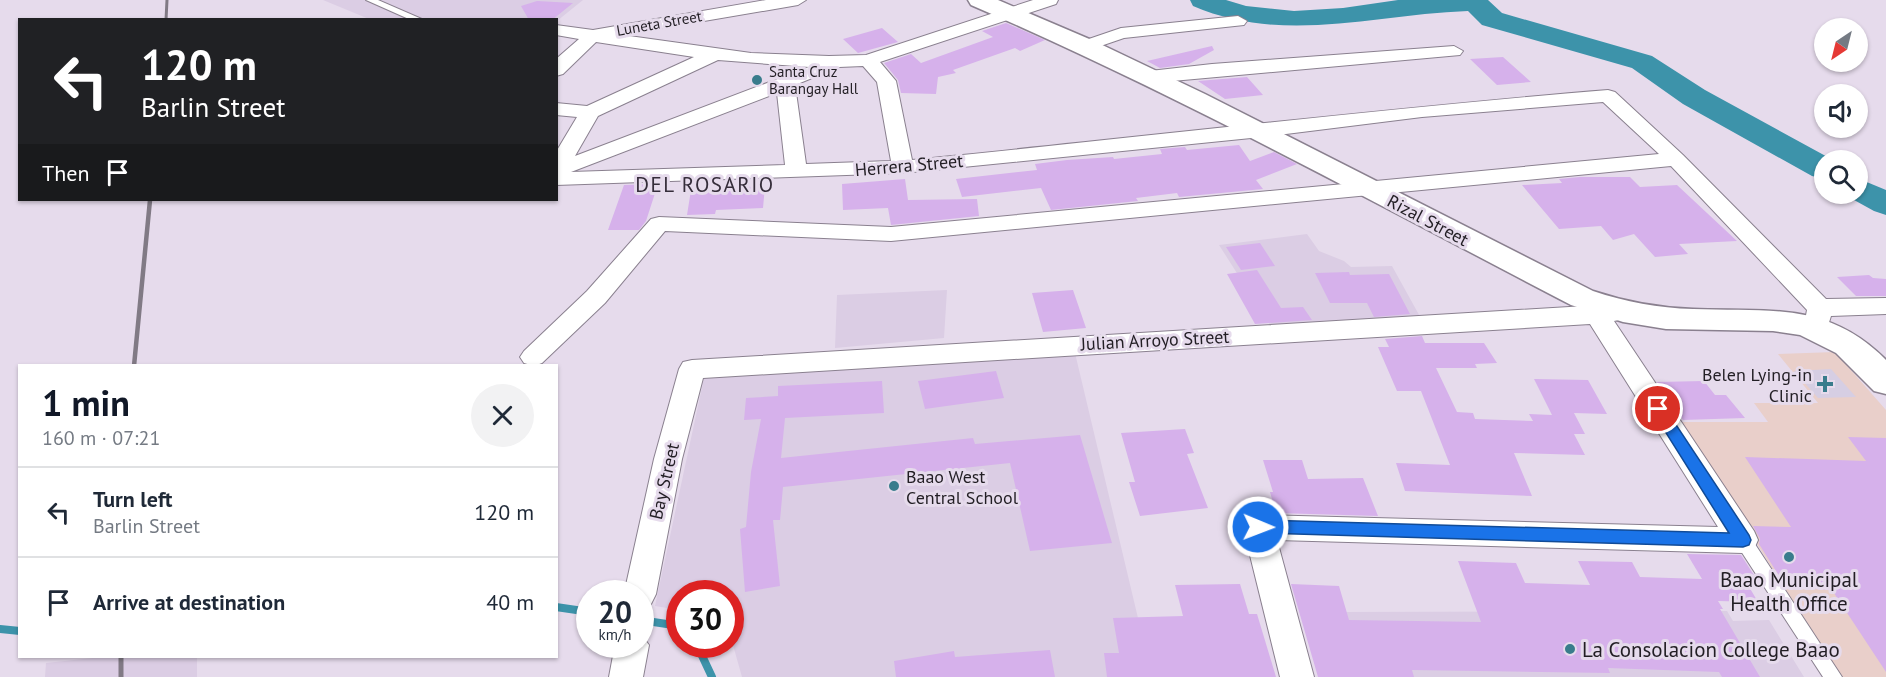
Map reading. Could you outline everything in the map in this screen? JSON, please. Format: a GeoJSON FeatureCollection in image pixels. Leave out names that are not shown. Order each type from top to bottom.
{"type":"FeatureCollection","features":[{"type":"Feature","properties":{"kind":"main road","name":"Rizal Street"},"geometry":{"type":"LineString","coordinates":[[979,0],[1086,46],[1261,132],[1608,313],[1693,320],[1788,322],[1818,318],[1857,350],[1886,382]]}},
{"type":"Feature","properties":{"kind":"street","name":"Luneta Street"},"geometry":{"type":"LineString","coordinates":[[592,36],[666,21],[798,0]]}},
{"type":"Feature","properties":{"kind":"street"},"geometry":{"type":"LineString","coordinates":[[558,30],[712,56],[839,62],[868,60],[1050,0]]}},
{"type":"Feature","properties":{"kind":"street"},"geometry":{"type":"LineString","coordinates":[[1086,46],[1120,33],[1238,21]]}},
{"type":"Feature","properties":{"kind":"street"},"geometry":{"type":"LineString","coordinates":[[558,68],[592,36]]}},
{"type":"Feature","properties":{"kind":"street"},"geometry":{"type":"LineString","coordinates":[[1150,77],[1260,65],[1454,51]]}},
{"type":"Feature","properties":{"kind":"street"},"geometry":{"type":"LineString","coordinates":[[558,109],[590,112],[712,56]]}},
{"type":"Feature","properties":{"kind":"street"},"geometry":{"type":"LineString","coordinates":[[868,60],[886,81],[903,167]]}},
{"type":"Feature","properties":{"kind":"street"},"geometry":{"type":"LineString","coordinates":[[558,171],[839,62]]}},
{"type":"Feature","properties":{"kind":"street"},"geometry":{"type":"LineString","coordinates":[[785,83],[796,172]]}},
{"type":"Feature","properties":{"kind":"street","name":"Herrera Street"},"geometry":{"type":"LineString","coordinates":[[558,179],[903,167],[1261,132],[1422,111],[1608,96],[1676,159],[1818,318]]}},
{"type":"Feature","properties":{"kind":"street"},"geometry":{"type":"LineString","coordinates":[[558,169],[590,112]]}},
{"type":"Feature","properties":{"kind":"street"},"geometry":{"type":"LineString","coordinates":[[533,357],[596,297],[659,224],[891,234],[1676,159]]}},
{"type":"Feature","properties":{"kind":"street"},"geometry":{"type":"LineString","coordinates":[[1818,318],[1886,306]]}},
{"type":"Feature","properties":{"kind":"street"},"geometry":{"type":"LineString","coordinates":[[1608,313],[1743,540]]}},
{"type":"Feature","properties":{"kind":"street","name":"Julian Arroyo Street"},"geometry":{"type":"LineString","coordinates":[[692,369],[1608,313]]}},
{"type":"Feature","properties":{"kind":"street","name":"Bay Street"},"geometry":{"type":"LineString","coordinates":[[643,580],[668,459],[692,369]]}},
{"type":"Feature","properties":{"kind":"street"},"geometry":{"type":"LineString","coordinates":[[1297,677],[1258,527],[1743,540]]}},
{"type":"Feature","properties":{"kind":"street"},"geometry":{"type":"LineString","coordinates":[[626,677],[630,658]]}},
{"type":"Feature","properties":{"kind":"lane"},"geometry":{"type":"LineString","coordinates":[[370,0],[415,18]]}},
{"type":"Feature","properties":{"kind":"lane"},"geometry":{"type":"LineString","coordinates":[[1743,540],[1833,677]]}},
{"type":"Feature","properties":{"kind":"shaded area"},"geometry":{"type":"Polygon","coordinates":[[[323,0],[583,0],[558,20],[558,18],[367,18],[323,0]]]}},
{"type":"Feature","properties":{"kind":"shaded area"},"geometry":{"type":"Polygon","coordinates":[[[1307,234],[1319,251],[1344,261],[1351,267],[1392,266],[1423,322],[1272,328],[1219,245],[1307,234]]]}},
{"type":"Feature","properties":{"kind":"shaded area"},"geometry":{"type":"Polygon","coordinates":[[[947,290],[944,338],[835,348],[837,295],[947,290]]]}},
{"type":"Feature","properties":{"kind":"shaded area"},"geometry":{"type":"Polygon","coordinates":[[[1835,352],[1886,410],[1886,677],[1840,677],[1681,422],[1768,422],[1754,403],[1818,403],[1778,354],[1835,352]]]}},
{"type":"Feature","properties":{"kind":"shaded area","name":"Baao West Central School"},"geometry":{"type":"Polygon","coordinates":[[[1075,353],[1152,677],[742,677],[737,658],[744,658],[744,580],[666,580],[666,608],[655,606],[704,378],[1075,353]]]}},
{"type":"Feature","properties":{"kind":"shaded area","name":"Belen Lying-in Clinic"},"geometry":{"type":"Polygon","coordinates":[[[1831,369],[1856,397],[1818,398],[1794,371],[1831,369]]]}},
{"type":"Feature","properties":{"kind":"shaded area","name":"La Consolacion College Baao"},"geometry":{"type":"Polygon","coordinates":[[[1727,611],[1733,621],[1769,620],[1804,677],[1363,677],[1341,612],[1727,611]]]}},
{"type":"Feature","properties":{"kind":"shaded area"},"geometry":{"type":"Polygon","coordinates":[[[93,658],[197,658],[197,677],[45,677],[46,663],[93,658]]]}},
{"type":"Feature","properties":{"kind":"building"},"geometry":{"type":"Polygon","coordinates":[[[537,1],[573,3],[554,18],[528,18],[521,6],[537,1]]]}},
{"type":"Feature","properties":{"kind":"building"},"geometry":{"type":"Polygon","coordinates":[[[1006,23],[1045,40],[1020,51],[1015,48],[953,70],[956,73],[938,77],[936,94],[901,93],[898,80],[884,63],[911,54],[921,63],[993,37],[982,31],[1006,23]]]}},
{"type":"Feature","properties":{"kind":"building"},"geometry":{"type":"Polygon","coordinates":[[[882,28],[898,42],[858,53],[843,39],[882,28]]]}},
{"type":"Feature","properties":{"kind":"building"},"geometry":{"type":"Polygon","coordinates":[[[1212,46],[1214,50],[1189,64],[1160,68],[1147,61],[1212,46]]]}},
{"type":"Feature","properties":{"kind":"building"},"geometry":{"type":"Polygon","coordinates":[[[1503,57],[1531,82],[1497,85],[1470,59],[1503,57]]]}},
{"type":"Feature","properties":{"kind":"building"},"geometry":{"type":"Polygon","coordinates":[[[1247,77],[1263,95],[1225,99],[1198,81],[1247,77]]]}},
{"type":"Feature","properties":{"kind":"building"},"geometry":{"type":"Polygon","coordinates":[[[1239,145],[1250,161],[1274,152],[1297,164],[1256,180],[1263,189],[1179,197],[1177,193],[1136,198],[1138,201],[1051,210],[1041,188],[962,197],[956,179],[1037,170],[1035,164],[1067,160],[1113,157],[1114,159],[1162,154],[1160,149],[1185,147],[1187,150],[1239,145]]]}},
{"type":"Feature","properties":{"kind":"building"},"geometry":{"type":"Polygon","coordinates":[[[1630,177],[1640,187],[1677,185],[1737,241],[1679,244],[1688,254],[1655,257],[1634,234],[1613,240],[1601,226],[1559,229],[1522,185],[1562,183],[1559,179],[1630,177]]]}},
{"type":"Feature","properties":{"kind":"building"},"geometry":{"type":"Polygon","coordinates":[[[905,179],[908,200],[977,199],[979,216],[891,225],[888,208],[843,210],[842,184],[905,179]]]}},
{"type":"Feature","properties":{"kind":"building"},"geometry":{"type":"Polygon","coordinates":[[[658,184],[646,221],[639,230],[608,230],[624,185],[658,184]]]}},
{"type":"Feature","properties":{"kind":"building"},"geometry":{"type":"Polygon","coordinates":[[[765,186],[763,208],[716,210],[715,214],[687,215],[691,190],[765,186]]]}},
{"type":"Feature","properties":{"kind":"building"},"geometry":{"type":"Polygon","coordinates":[[[1260,243],[1275,266],[1241,270],[1226,247],[1260,243]]]}},
{"type":"Feature","properties":{"kind":"building"},"geometry":{"type":"Polygon","coordinates":[[[1257,270],[1281,308],[1303,307],[1312,320],[1255,324],[1227,274],[1257,270]]]}},
{"type":"Feature","properties":{"kind":"building"},"geometry":{"type":"Polygon","coordinates":[[[1349,272],[1350,275],[1389,274],[1410,314],[1374,317],[1367,303],[1330,303],[1315,273],[1349,272]]]}},
{"type":"Feature","properties":{"kind":"building"},"geometry":{"type":"Polygon","coordinates":[[[1869,275],[1873,278],[1886,279],[1886,296],[1856,296],[1837,277],[1869,275]]]}},
{"type":"Feature","properties":{"kind":"building"},"geometry":{"type":"Polygon","coordinates":[[[1073,290],[1086,328],[1043,332],[1032,293],[1073,290]]]}},
{"type":"Feature","properties":{"kind":"building"},"geometry":{"type":"Polygon","coordinates":[[[1422,336],[1425,343],[1484,343],[1497,363],[1475,364],[1477,368],[1436,368],[1457,412],[1473,413],[1475,419],[1533,421],[1529,414],[1552,415],[1534,379],[1588,380],[1607,414],[1574,413],[1585,434],[1574,434],[1585,455],[1514,453],[1532,496],[1405,491],[1396,463],[1450,465],[1421,391],[1397,391],[1378,347],[1389,347],[1385,339],[1422,336]]]}},
{"type":"Feature","properties":{"kind":"building"},"geometry":{"type":"Polygon","coordinates":[[[996,371],[1004,398],[925,409],[918,381],[996,371]]]}},
{"type":"Feature","properties":{"kind":"building"},"geometry":{"type":"Polygon","coordinates":[[[882,381],[884,413],[785,418],[781,458],[973,438],[975,444],[1080,435],[1112,543],[1030,551],[1010,463],[783,487],[780,520],[773,520],[780,586],[745,592],[740,529],[746,527],[751,472],[761,419],[744,420],[746,398],[778,396],[778,386],[882,381]]]}},
{"type":"Feature","properties":{"kind":"building"},"geometry":{"type":"Polygon","coordinates":[[[1704,381],[1715,395],[1726,395],[1745,418],[1683,420],[1657,382],[1704,381]]]}},
{"type":"Feature","properties":{"kind":"building"},"geometry":{"type":"Polygon","coordinates":[[[1185,429],[1194,453],[1187,454],[1208,508],[1140,516],[1129,482],[1135,482],[1121,433],[1185,429]]]}},
{"type":"Feature","properties":{"kind":"building"},"geometry":{"type":"Polygon","coordinates":[[[1848,437],[1886,438],[1886,672],[1832,590],[1786,587],[1759,544],[1760,539],[1753,526],[1791,527],[1745,457],[1866,461],[1848,437]]]}},
{"type":"Feature","properties":{"kind":"building"},"geometry":{"type":"Polygon","coordinates":[[[1263,460],[1302,460],[1308,479],[1363,478],[1378,516],[1276,513],[1270,492],[1273,492],[1263,460]]]}},
{"type":"Feature","properties":{"kind":"building"},"geometry":{"type":"Polygon","coordinates":[[[1687,554],[1741,555],[1761,586],[1748,585],[1758,602],[1718,601],[1723,609],[1720,609],[1760,677],[1722,677],[1719,672],[1608,668],[1610,673],[1412,670],[1414,677],[1318,677],[1291,584],[1339,586],[1349,620],[1481,622],[1458,561],[1516,563],[1525,583],[1590,585],[1578,561],[1632,562],[1640,577],[1702,579],[1687,554]]]}},
{"type":"Feature","properties":{"kind":"building"},"geometry":{"type":"Polygon","coordinates":[[[1240,584],[1249,614],[1257,614],[1276,677],[1107,677],[1104,653],[1119,653],[1113,618],[1183,616],[1175,585],[1240,584]]]}},
{"type":"Feature","properties":{"kind":"building"},"geometry":{"type":"Polygon","coordinates":[[[1050,650],[1055,677],[896,677],[894,661],[954,651],[955,657],[1050,650]]]}},
{"type":"Feature","properties":{"kind":"waterway"},"geometry":{"type":"LineString","coordinates":[[1203,0],[1223,9],[1245,14],[1294,19],[1367,14],[1420,5],[1475,3],[1492,19],[1642,62],[1694,97],[1814,163]]}},
{"type":"Feature","properties":{"kind":"waterway"},"geometry":{"type":"LineString","coordinates":[[1868,194],[1886,204]]}},
{"type":"Feature","properties":{"kind":"waterway"},"geometry":{"type":"LineString","coordinates":[[558,607],[576,610]]}},
{"type":"Feature","properties":{"kind":"waterway"},"geometry":{"type":"LineString","coordinates":[[654,622],[666,624]]}},
{"type":"Feature","properties":{"kind":"waterway"},"geometry":{"type":"LineString","coordinates":[[0,629],[18,631]]}},
{"type":"Feature","properties":{"kind":"waterway"},"geometry":{"type":"LineString","coordinates":[[703,658],[712,677]]}},
{"type":"Feature","properties":{"kind":"railway"},"geometry":{"type":"LineString","coordinates":[[166,18],[167,0]]}},
{"type":"Feature","properties":{"kind":"railway"},"geometry":{"type":"LineString","coordinates":[[134,364],[150,201]]}},
{"type":"Feature","properties":{"kind":"railway"},"geometry":{"type":"LineString","coordinates":[[121,658],[121,677]]}},
{"type":"Feature","properties":{"kind":"place","name":"Santa Cruz Barangay Hall"},"geometry":{"type":"Point","coordinates":[757,80]}},
{"type":"Feature","properties":{"kind":"place","name":"Belen Lying-in Clinic"},"geometry":{"type":"Point","coordinates":[1825,384]}},
{"type":"Feature","properties":{"kind":"place","name":"Baao West Central School"},"geometry":{"type":"Point","coordinates":[894,486]}},
{"type":"Feature","properties":{"kind":"place","name":"Baao Municipal Health Office"},"geometry":{"type":"Point","coordinates":[1789,557]}},
{"type":"Feature","properties":{"kind":"place","name":"La Consolacion College Baao"},"geometry":{"type":"Point","coordinates":[1570,649]}},
{"type":"Feature","properties":{"kind":"district","name":"DEL ROSARIO"},"geometry":{"type":"Point","coordinates":[705,184]}},
{"type":"Feature","properties":{"kind":"route"},"geometry":{"type":"LineString","coordinates":[[1258,527],[1743,540],[1658,409]]}}]}
